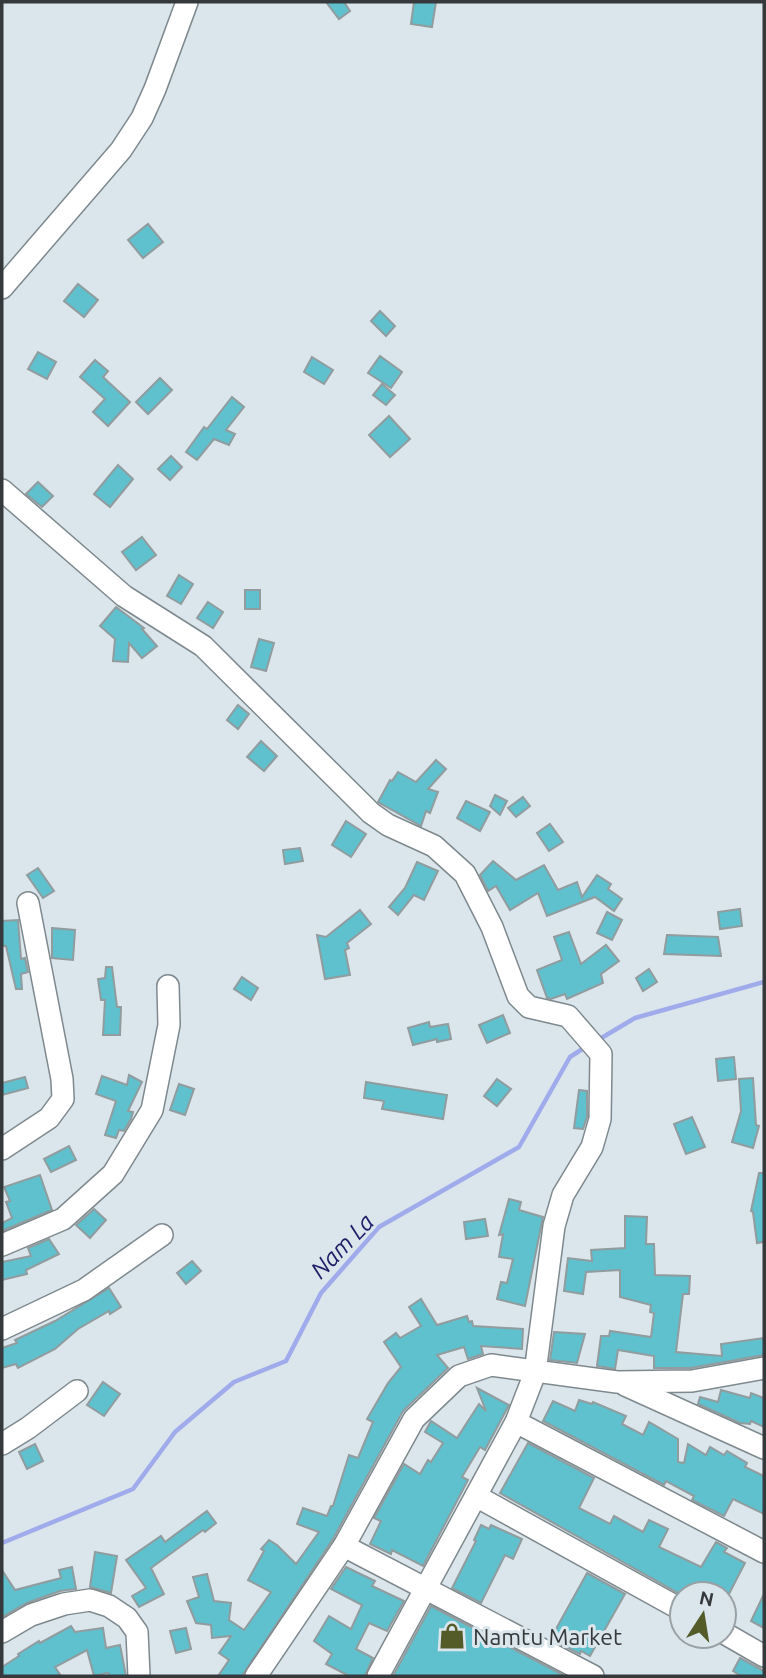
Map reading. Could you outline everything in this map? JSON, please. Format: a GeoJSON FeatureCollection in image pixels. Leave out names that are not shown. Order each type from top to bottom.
{"type":"FeatureCollection","features":[{"type":"Feature","properties":{"kind":"street"},"geometry":{"type":"LineString","coordinates":[[2,288],[121,150],[142,118],[187,2]]}},
{"type":"Feature","properties":{"kind":"street"},"geometry":{"type":"LineString","coordinates":[[2,491],[124,596],[203,646],[371,813],[388,825],[434,846],[465,874],[492,927],[518,996],[529,1007],[568,1016],[601,1054],[600,1119],[592,1147],[563,1195],[554,1226],[535,1373],[516,1422],[378,1676]]}},
{"type":"Feature","properties":{"kind":"street"},"geometry":{"type":"LineString","coordinates":[[2,1149],[49,1118],[63,1099],[62,1079],[29,903]]}},
{"type":"Feature","properties":{"kind":"street"},"geometry":{"type":"LineString","coordinates":[[2,1245],[63,1219],[113,1174],[152,1110],[169,1024],[168,986]]}},
{"type":"Feature","properties":{"kind":"street"},"geometry":{"type":"LineString","coordinates":[[2,1329],[83,1290],[162,1235]]}},
{"type":"Feature","properties":{"kind":"street"},"geometry":{"type":"LineString","coordinates":[[256,1676],[344,1546],[414,1419],[459,1376],[491,1365],[535,1373],[617,1381],[692,1381],[764,1368]]}},
{"type":"Feature","properties":{"kind":"street"},"geometry":{"type":"LineString","coordinates":[[617,1381],[764,1448]]}},
{"type":"Feature","properties":{"kind":"street"},"geometry":{"type":"LineString","coordinates":[[2,1444],[77,1391]]}},
{"type":"Feature","properties":{"kind":"street"},"geometry":{"type":"LineString","coordinates":[[516,1422],[764,1552]]}},
{"type":"Feature","properties":{"kind":"street"},"geometry":{"type":"LineString","coordinates":[[476,1496],[668,1602]]}},
{"type":"Feature","properties":{"kind":"street"},"geometry":{"type":"LineString","coordinates":[[344,1546],[593,1676]]}},
{"type":"Feature","properties":{"kind":"street"},"geometry":{"type":"LineString","coordinates":[[2,1632],[31,1615],[64,1604],[90,1600],[109,1606],[127,1618],[137,1632],[139,1676]]}},
{"type":"Feature","properties":{"kind":"street"},"geometry":{"type":"LineString","coordinates":[[738,1641],[764,1656]]}},
{"type":"Feature","properties":{"kind":"building"},"geometry":{"type":"Polygon","coordinates":[[[326,2],[344,2],[350,11],[339,19],[326,2]]]}},
{"type":"Feature","properties":{"kind":"building"},"geometry":{"type":"Polygon","coordinates":[[[414,2],[436,2],[432,27],[411,24],[414,2]]]}},
{"type":"Feature","properties":{"kind":"building"},"geometry":{"type":"Polygon","coordinates":[[[148,224],[163,242],[143,258],[128,240],[148,224]]]}},
{"type":"Feature","properties":{"kind":"building"},"geometry":{"type":"Polygon","coordinates":[[[78,284],[98,300],[84,317],[64,301],[78,284]]]}},
{"type":"Feature","properties":{"kind":"building"},"geometry":{"type":"Polygon","coordinates":[[[380,311],[395,326],[386,336],[371,321],[380,311]]]}},
{"type":"Feature","properties":{"kind":"building"},"geometry":{"type":"Polygon","coordinates":[[[38,352],[56,362],[47,379],[28,369],[38,352]]]}},
{"type":"Feature","properties":{"kind":"building"},"geometry":{"type":"Polygon","coordinates":[[[380,356],[402,372],[391,388],[368,373],[380,356]]]}},
{"type":"Feature","properties":{"kind":"building"},"geometry":{"type":"Polygon","coordinates":[[[312,357],[333,370],[324,384],[304,372],[312,357]]]}},
{"type":"Feature","properties":{"kind":"building"},"geometry":{"type":"Polygon","coordinates":[[[95,360],[108,371],[103,377],[130,402],[108,426],[93,412],[105,399],[80,377],[95,360]]]}},
{"type":"Feature","properties":{"kind":"building"},"geometry":{"type":"Polygon","coordinates":[[[160,378],[172,390],[148,414],[136,402],[160,378]]]}},
{"type":"Feature","properties":{"kind":"building"},"geometry":{"type":"Polygon","coordinates":[[[382,384],[395,395],[386,405],[373,395],[382,384]]]}},
{"type":"Feature","properties":{"kind":"building"},"geometry":{"type":"Polygon","coordinates":[[[232,397],[244,407],[226,430],[235,434],[229,445],[214,439],[197,460],[186,452],[204,427],[207,429],[232,397]]]}},
{"type":"Feature","properties":{"kind":"building"},"geometry":{"type":"Polygon","coordinates":[[[389,416],[410,439],[390,457],[369,435],[389,416]]]}},
{"type":"Feature","properties":{"kind":"building"},"geometry":{"type":"Polygon","coordinates":[[[171,456],[182,467],[170,480],[158,469],[171,456]]]}},
{"type":"Feature","properties":{"kind":"building"},"geometry":{"type":"Polygon","coordinates":[[[118,465],[133,479],[110,507],[94,494],[118,465]]]}},
{"type":"Feature","properties":{"kind":"building"},"geometry":{"type":"Polygon","coordinates":[[[38,482],[53,496],[42,507],[26,494],[38,482]]]}},
{"type":"Feature","properties":{"kind":"building"},"geometry":{"type":"Polygon","coordinates":[[[142,537],[156,555],[136,570],[122,552],[142,537]]]}},
{"type":"Feature","properties":{"kind":"building"},"geometry":{"type":"Polygon","coordinates":[[[179,575],[193,584],[181,604],[167,596],[179,575]]]}},
{"type":"Feature","properties":{"kind":"building"},"geometry":{"type":"Polygon","coordinates":[[[245,590],[260,590],[260,609],[245,609],[245,590]]]}},
{"type":"Feature","properties":{"kind":"building"},"geometry":{"type":"Polygon","coordinates":[[[208,602],[223,612],[213,628],[197,618],[208,602]]]}},
{"type":"Feature","properties":{"kind":"building"},"geometry":{"type":"Polygon","coordinates":[[[116,607],[144,628],[142,629],[157,646],[142,658],[129,643],[128,662],[113,661],[115,639],[100,626],[116,607]]]}},
{"type":"Feature","properties":{"kind":"building"},"geometry":{"type":"Polygon","coordinates":[[[259,639],[274,643],[266,671],[251,667],[259,639]]]}},
{"type":"Feature","properties":{"kind":"building"},"geometry":{"type":"Polygon","coordinates":[[[238,705],[249,714],[238,729],[227,720],[238,705]]]}},
{"type":"Feature","properties":{"kind":"building"},"geometry":{"type":"Polygon","coordinates":[[[261,741],[277,756],[264,771],[247,757],[261,741]]]}},
{"type":"Feature","properties":{"kind":"building"},"geometry":{"type":"Polygon","coordinates":[[[436,760],[446,769],[428,789],[438,792],[430,813],[426,811],[421,826],[378,802],[390,780],[392,781],[398,772],[416,782],[436,760]]]}},
{"type":"Feature","properties":{"kind":"building"},"geometry":{"type":"Polygon","coordinates":[[[495,795],[507,801],[500,815],[490,806],[495,795]]]}},
{"type":"Feature","properties":{"kind":"building"},"geometry":{"type":"Polygon","coordinates":[[[523,797],[530,806],[516,817],[508,808],[523,797]]]}},
{"type":"Feature","properties":{"kind":"building"},"geometry":{"type":"Polygon","coordinates":[[[466,801],[490,812],[480,831],[457,818],[466,801]]]}},
{"type":"Feature","properties":{"kind":"building"},"geometry":{"type":"Polygon","coordinates":[[[346,821],[366,834],[351,857],[332,845],[346,821]]]}},
{"type":"Feature","properties":{"kind":"building"},"geometry":{"type":"Polygon","coordinates":[[[550,824],[563,842],[549,851],[537,833],[550,824]]]}},
{"type":"Feature","properties":{"kind":"building"},"geometry":{"type":"Polygon","coordinates":[[[300,848],[303,861],[285,864],[283,850],[300,848]]]}},
{"type":"Feature","properties":{"kind":"building"},"geometry":{"type":"Polygon","coordinates":[[[493,861],[516,880],[544,865],[558,890],[577,882],[582,897],[597,875],[611,884],[608,889],[622,899],[614,911],[595,897],[547,916],[538,893],[510,910],[496,886],[488,891],[480,875],[493,861]]]}},
{"type":"Feature","properties":{"kind":"building"},"geometry":{"type":"Polygon","coordinates":[[[417,862],[438,871],[424,900],[414,895],[398,915],[389,907],[405,888],[417,862]]]}},
{"type":"Feature","properties":{"kind":"building"},"geometry":{"type":"Polygon","coordinates":[[[38,868],[54,891],[43,898],[27,875],[38,868]]]}},
{"type":"Feature","properties":{"kind":"building"},"geometry":{"type":"Polygon","coordinates":[[[740,909],[742,926],[720,929],[718,912],[740,909]]]}},
{"type":"Feature","properties":{"kind":"building"},"geometry":{"type":"Polygon","coordinates":[[[360,910],[371,924],[347,943],[349,948],[345,950],[350,975],[325,979],[317,935],[326,937],[360,910]]]}},
{"type":"Feature","properties":{"kind":"building"},"geometry":{"type":"Polygon","coordinates":[[[607,912],[622,920],[612,940],[597,933],[607,912]]]}},
{"type":"Feature","properties":{"kind":"building"},"geometry":{"type":"Polygon","coordinates":[[[18,920],[21,959],[25,958],[28,972],[21,974],[22,989],[16,989],[6,946],[2,946],[2,921],[18,920]]]}},
{"type":"Feature","properties":{"kind":"building"},"geometry":{"type":"Polygon","coordinates":[[[52,928],[75,930],[73,960],[52,958],[52,928]]]}},
{"type":"Feature","properties":{"kind":"building"},"geometry":{"type":"Polygon","coordinates":[[[569,932],[581,964],[606,945],[619,961],[601,974],[603,983],[567,999],[565,994],[547,998],[537,970],[562,960],[554,937],[569,932]]]}},
{"type":"Feature","properties":{"kind":"building"},"geometry":{"type":"Polygon","coordinates":[[[667,935],[718,937],[721,956],[664,954],[667,935]]]}},
{"type":"Feature","properties":{"kind":"building"},"geometry":{"type":"Polygon","coordinates":[[[106,967],[112,967],[117,1007],[121,1007],[120,1035],[103,1035],[105,1000],[101,1000],[98,979],[105,978],[106,967]]]}},
{"type":"Feature","properties":{"kind":"building"},"geometry":{"type":"Polygon","coordinates":[[[649,969],[657,982],[643,991],[636,978],[649,969]]]}},
{"type":"Feature","properties":{"kind":"building"},"geometry":{"type":"Polygon","coordinates":[[[242,977],[258,988],[251,1000],[234,989],[242,977]]]}},
{"type":"Feature","properties":{"kind":"building"},"geometry":{"type":"Polygon","coordinates":[[[503,1015],[510,1033],[487,1043],[479,1025],[503,1015]]]}},
{"type":"Feature","properties":{"kind":"building"},"geometry":{"type":"Polygon","coordinates":[[[429,1022],[430,1027],[448,1024],[451,1039],[437,1042],[437,1039],[413,1045],[408,1028],[429,1022]]]}},
{"type":"Feature","properties":{"kind":"building"},"geometry":{"type":"Polygon","coordinates":[[[734,1057],[736,1079],[718,1081],[716,1059],[734,1057]]]}},
{"type":"Feature","properties":{"kind":"building"},"geometry":{"type":"Polygon","coordinates":[[[129,1075],[142,1082],[128,1111],[133,1112],[131,1119],[124,1131],[119,1130],[116,1138],[105,1135],[116,1101],[96,1094],[102,1076],[127,1085],[129,1075]]]}},
{"type":"Feature","properties":{"kind":"building"},"geometry":{"type":"Polygon","coordinates":[[[25,1077],[28,1088],[2,1095],[2,1083],[25,1077]]]}},
{"type":"Feature","properties":{"kind":"building"},"geometry":{"type":"Polygon","coordinates":[[[753,1078],[756,1125],[759,1126],[753,1148],[732,1142],[741,1111],[739,1079],[753,1078]]]}},
{"type":"Feature","properties":{"kind":"building"},"geometry":{"type":"Polygon","coordinates":[[[497,1079],[511,1089],[497,1106],[484,1096],[497,1079]]]}},
{"type":"Feature","properties":{"kind":"building"},"geometry":{"type":"Polygon","coordinates":[[[366,1082],[447,1095],[443,1119],[382,1109],[384,1101],[364,1098],[366,1082]]]}},
{"type":"Feature","properties":{"kind":"building"},"geometry":{"type":"Polygon","coordinates":[[[179,1084],[194,1089],[185,1115],[170,1110],[179,1084]]]}},
{"type":"Feature","properties":{"kind":"building"},"geometry":{"type":"Polygon","coordinates":[[[579,1090],[587,1091],[587,1117],[583,1129],[574,1128],[579,1090]]]}},
{"type":"Feature","properties":{"kind":"building"},"geometry":{"type":"Polygon","coordinates":[[[692,1117],[705,1147],[686,1154],[674,1124],[692,1117]]]}},
{"type":"Feature","properties":{"kind":"building"},"geometry":{"type":"Polygon","coordinates":[[[69,1146],[76,1160],[51,1172],[44,1159],[69,1146]]]}},
{"type":"Feature","properties":{"kind":"building"},"geometry":{"type":"Polygon","coordinates":[[[759,1173],[764,1173],[764,1242],[757,1243],[751,1211],[759,1173]]]}},
{"type":"Feature","properties":{"kind":"building"},"geometry":{"type":"Polygon","coordinates":[[[40,1175],[52,1210],[2,1231],[2,1223],[12,1218],[6,1202],[10,1201],[4,1187],[40,1175]]]}},
{"type":"Feature","properties":{"kind":"building"},"geometry":{"type":"Polygon","coordinates":[[[509,1199],[521,1202],[519,1210],[543,1217],[525,1306],[497,1299],[501,1282],[507,1283],[513,1259],[499,1257],[503,1234],[499,1235],[509,1199]]]}},
{"type":"Feature","properties":{"kind":"building"},"geometry":{"type":"Polygon","coordinates":[[[94,1209],[106,1220],[90,1238],[76,1225],[94,1209]]]}},
{"type":"Feature","properties":{"kind":"building"},"geometry":{"type":"Polygon","coordinates":[[[625,1216],[647,1217],[646,1244],[654,1244],[655,1275],[690,1276],[689,1294],[683,1294],[676,1352],[722,1356],[721,1344],[764,1338],[764,1355],[691,1368],[654,1368],[654,1356],[618,1350],[615,1369],[597,1366],[601,1336],[609,1336],[610,1331],[651,1337],[654,1313],[650,1312],[651,1305],[620,1297],[620,1270],[586,1272],[583,1294],[564,1291],[568,1258],[592,1261],[591,1250],[625,1248],[625,1216]]]}},
{"type":"Feature","properties":{"kind":"building"},"geometry":{"type":"Polygon","coordinates":[[[485,1219],[488,1236],[466,1239],[464,1222],[485,1219]]]}},
{"type":"Feature","properties":{"kind":"building"},"geometry":{"type":"Polygon","coordinates":[[[49,1239],[59,1254],[26,1270],[27,1274],[2,1280],[2,1262],[31,1256],[28,1248],[49,1239]]]}},
{"type":"Feature","properties":{"kind":"building"},"geometry":{"type":"Polygon","coordinates":[[[192,1261],[201,1271],[186,1284],[177,1273],[192,1261]]]}},
{"type":"Feature","properties":{"kind":"building"},"geometry":{"type":"Polygon","coordinates":[[[109,1288],[121,1307],[78,1329],[55,1349],[18,1368],[16,1364],[2,1368],[2,1348],[17,1343],[15,1340],[55,1321],[109,1288]]]}},
{"type":"Feature","properties":{"kind":"building"},"geometry":{"type":"Polygon","coordinates":[[[421,1299],[437,1325],[467,1316],[473,1326],[523,1329],[522,1349],[481,1346],[483,1354],[468,1359],[464,1347],[437,1355],[448,1368],[403,1411],[333,1539],[242,1676],[218,1676],[229,1660],[219,1653],[231,1636],[212,1638],[211,1625],[196,1623],[187,1601],[199,1597],[193,1577],[207,1574],[214,1601],[231,1603],[229,1620],[244,1630],[271,1592],[248,1580],[264,1551],[261,1549],[269,1540],[296,1564],[319,1532],[297,1524],[303,1508],[327,1516],[333,1506],[349,1455],[358,1458],[373,1422],[367,1419],[388,1383],[401,1367],[384,1342],[396,1333],[400,1338],[421,1326],[409,1307],[421,1299]]]}},
{"type":"Feature","properties":{"kind":"building"},"geometry":{"type":"Polygon","coordinates":[[[554,1332],[585,1334],[577,1363],[550,1360],[554,1332]]]}},
{"type":"Feature","properties":{"kind":"building"},"geometry":{"type":"Polygon","coordinates":[[[103,1382],[120,1394],[104,1416],[87,1405],[103,1382]]]}},
{"type":"Feature","properties":{"kind":"building"},"geometry":{"type":"Polygon","coordinates":[[[477,1388],[509,1405],[485,1450],[480,1447],[462,1477],[468,1480],[423,1566],[392,1550],[391,1554],[370,1544],[381,1521],[374,1518],[404,1464],[420,1474],[443,1443],[425,1432],[431,1421],[457,1438],[479,1404],[486,1411],[477,1388]]]}},
{"type":"Feature","properties":{"kind":"building"},"geometry":{"type":"Polygon","coordinates":[[[721,1390],[750,1398],[751,1393],[764,1398],[764,1427],[751,1421],[750,1424],[740,1423],[698,1404],[700,1397],[718,1402],[721,1390]]]}},
{"type":"Feature","properties":{"kind":"building"},"geometry":{"type":"Polygon","coordinates":[[[579,1400],[592,1404],[593,1402],[626,1416],[622,1424],[643,1435],[649,1422],[678,1439],[678,1462],[684,1463],[688,1444],[706,1455],[710,1447],[724,1455],[727,1451],[747,1463],[745,1467],[764,1476],[764,1514],[733,1499],[724,1516],[692,1500],[694,1496],[666,1481],[664,1485],[543,1421],[553,1401],[575,1411],[579,1400]]]}},
{"type":"Feature","properties":{"kind":"building"},"geometry":{"type":"Polygon","coordinates":[[[528,1443],[594,1478],[579,1508],[610,1524],[614,1516],[643,1532],[649,1520],[668,1529],[659,1547],[701,1567],[716,1542],[727,1548],[724,1552],[745,1563],[736,1580],[668,1580],[668,1587],[500,1493],[528,1443]]]}},
{"type":"Feature","properties":{"kind":"building"},"geometry":{"type":"Polygon","coordinates":[[[35,1444],[43,1461],[27,1469],[19,1452],[35,1444]]]}},
{"type":"Feature","properties":{"kind":"building"},"geometry":{"type":"Polygon","coordinates":[[[207,1511],[216,1523],[151,1568],[164,1594],[139,1607],[132,1596],[146,1588],[126,1560],[161,1536],[165,1542],[207,1511]]]}},
{"type":"Feature","properties":{"kind":"building"},"geometry":{"type":"Polygon","coordinates":[[[481,1525],[489,1529],[491,1525],[522,1539],[513,1559],[505,1555],[481,1603],[452,1588],[476,1541],[474,1540],[481,1525]]]}},
{"type":"Feature","properties":{"kind":"building"},"geometry":{"type":"Polygon","coordinates":[[[95,1552],[117,1556],[111,1593],[90,1587],[95,1552]]]}},
{"type":"Feature","properties":{"kind":"building"},"geometry":{"type":"Polygon","coordinates":[[[72,1567],[76,1589],[60,1591],[27,1603],[2,1617],[2,1570],[15,1590],[61,1578],[59,1570],[72,1567]]]}},
{"type":"Feature","properties":{"kind":"building"},"geometry":{"type":"Polygon","coordinates":[[[346,1567],[375,1581],[372,1586],[404,1601],[387,1631],[369,1623],[356,1649],[373,1658],[365,1676],[349,1676],[326,1664],[332,1654],[314,1641],[329,1616],[351,1629],[362,1605],[331,1589],[346,1567]]]}},
{"type":"Feature","properties":{"kind":"building"},"geometry":{"type":"Polygon","coordinates":[[[587,1573],[625,1594],[590,1656],[562,1645],[563,1642],[552,1636],[587,1573]]]}},
{"type":"Feature","properties":{"kind":"building"},"geometry":{"type":"Polygon","coordinates":[[[764,1594],[764,1628],[751,1621],[764,1594]]]}},
{"type":"Feature","properties":{"kind":"building","name":"Namtu Market"},"geometry":{"type":"Polygon","coordinates":[[[431,1606],[565,1676],[393,1676],[431,1606]]]}},
{"type":"Feature","properties":{"kind":"building"},"geometry":{"type":"Polygon","coordinates":[[[71,1626],[75,1632],[103,1628],[106,1648],[120,1645],[126,1676],[109,1676],[108,1673],[94,1676],[87,1650],[55,1667],[61,1676],[2,1676],[2,1667],[19,1656],[18,1654],[71,1626]]]}},
{"type":"Feature","properties":{"kind":"building"},"geometry":{"type":"Polygon","coordinates":[[[186,1628],[191,1649],[176,1653],[170,1631],[186,1628]]]}},
{"type":"Feature","properties":{"kind":"building"},"geometry":{"type":"Polygon","coordinates":[[[740,1658],[764,1671],[764,1676],[741,1676],[733,1671],[740,1658]]]}},
{"type":"Feature","properties":{"kind":"waterway","name":"Nam La"},"geometry":{"type":"LineString","coordinates":[[598,1040],[635,1018],[764,982]]}},
{"type":"Feature","properties":{"kind":"waterway","name":"Nam La"},"geometry":{"type":"LineString","coordinates":[[2,1543],[133,1489],[175,1432],[234,1382],[286,1361],[321,1293],[379,1227],[519,1147],[570,1057],[587,1046]]}},
{"type":"Feature","properties":{"kind":"place","name":"Namtu Market"},"geometry":{"type":"Point","coordinates":[452,1636]}}]}
